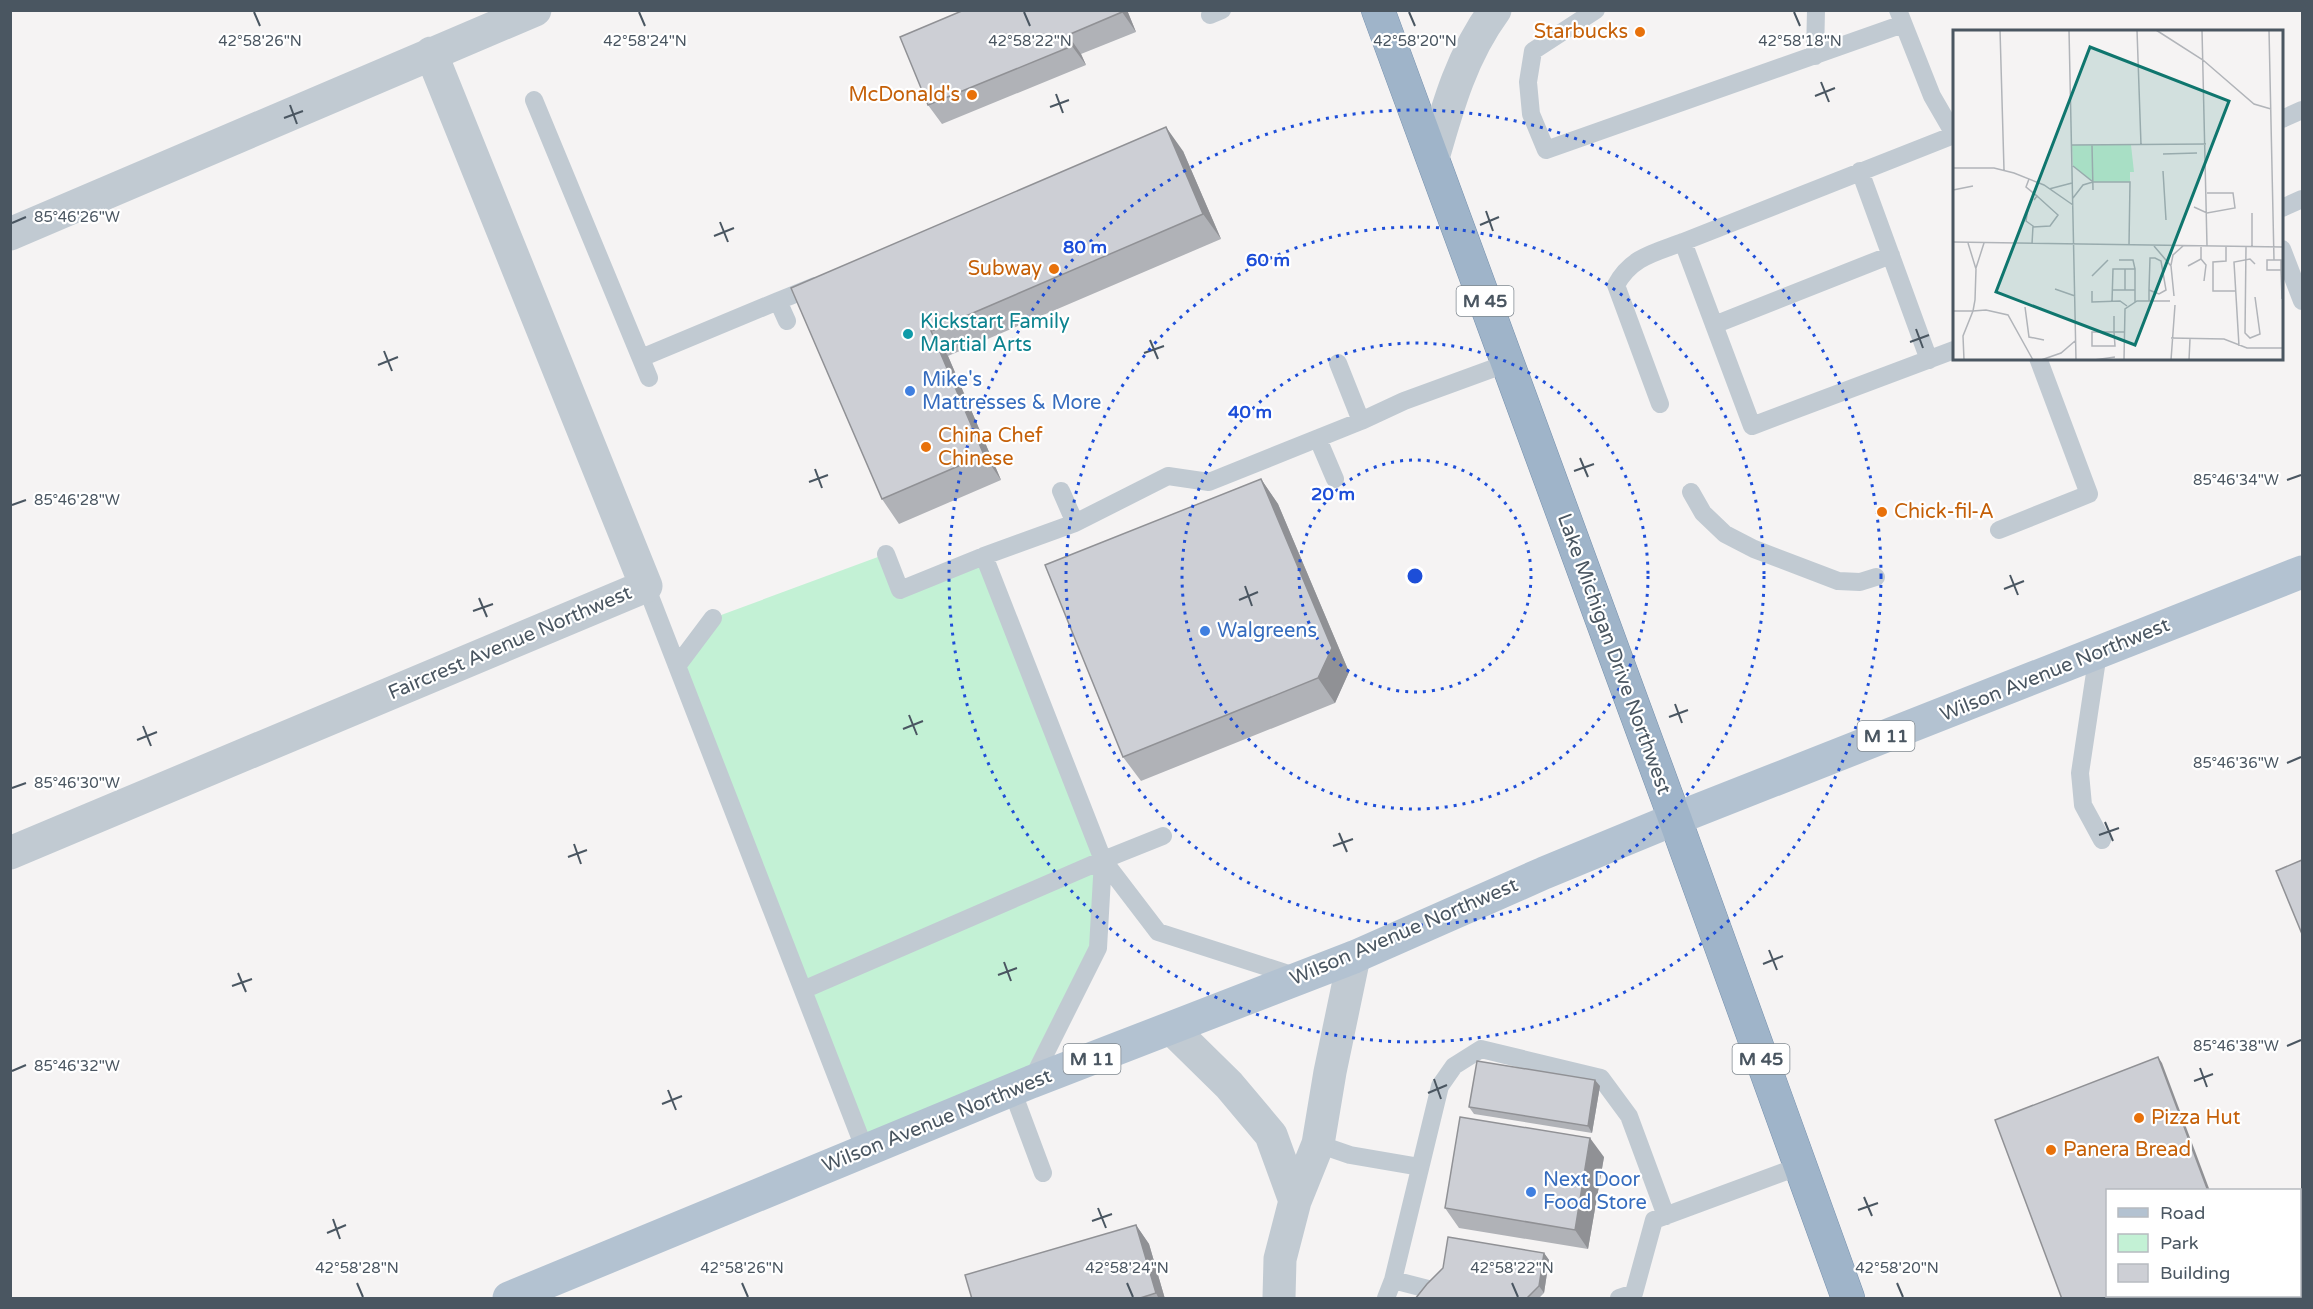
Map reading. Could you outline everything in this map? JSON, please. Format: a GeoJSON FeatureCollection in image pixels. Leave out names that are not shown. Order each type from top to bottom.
{"type":"FeatureCollection","features":[{"type":"Feature","properties":{"kind":"highway","name":"Lake Michigan Drive Northwest"},"geometry":{"type":"LineString","coordinates":[[1378,10],[1675,819],[1848,1299]]}},
{"type":"Feature","properties":{"kind":"main road","name":"Wilson Avenue Northwest"},"geometry":{"type":"LineString","coordinates":[[508,1299],[1021,1086],[1354,957],[1544,873],[1675,819],[2302,572]]}},
{"type":"Feature","properties":{"kind":"street"},"geometry":{"type":"LineString","coordinates":[[10,234],[535,10]]}},
{"type":"Feature","properties":{"kind":"street"},"geometry":{"type":"LineString","coordinates":[[1433,158],[1445,116],[1467,57],[1476,38],[1495,10]]}},
{"type":"Feature","properties":{"kind":"street","name":"Faircrest Avenue Northwest"},"geometry":{"type":"LineString","coordinates":[[10,853],[646,586],[431,53]]}},
{"type":"Feature","properties":{"kind":"street"},"geometry":{"type":"LineString","coordinates":[[1279,1299],[1280,1259],[1295,1201],[1318,1144],[1330,1071],[1354,957]]}},
{"type":"Feature","properties":{"kind":"street"},"geometry":{"type":"LineString","coordinates":[[1172,1029],[1229,1085],[1271,1135],[1295,1201]]}},
{"type":"Feature","properties":{"kind":"lane"},"geometry":{"type":"LineString","coordinates":[[1596,10],[1533,51],[1528,82],[1531,114],[1546,150],[1815,56],[1901,17],[1932,96],[1953,133]]}},
{"type":"Feature","properties":{"kind":"lane"},"geometry":{"type":"LineString","coordinates":[[1815,56],[1816,10]]}},
{"type":"Feature","properties":{"kind":"lane"},"geometry":{"type":"LineString","coordinates":[[534,100],[649,378]]}},
{"type":"Feature","properties":{"kind":"lane"},"geometry":{"type":"LineString","coordinates":[[2283,119],[2302,110]]}},
{"type":"Feature","properties":{"kind":"lane"},"geometry":{"type":"LineString","coordinates":[[1660,404],[1616,285],[1624,271],[1642,257],[1953,135]]}},
{"type":"Feature","properties":{"kind":"lane"},"geometry":{"type":"LineString","coordinates":[[1860,171],[1929,360]]}},
{"type":"Feature","properties":{"kind":"lane"},"geometry":{"type":"LineString","coordinates":[[2283,208],[2302,199]]}},
{"type":"Feature","properties":{"kind":"lane"},"geometry":{"type":"LineString","coordinates":[[1683,242],[1752,426],[1953,350]]}},
{"type":"Feature","properties":{"kind":"lane"},"geometry":{"type":"LineString","coordinates":[[2283,252],[2302,301]]}},
{"type":"Feature","properties":{"kind":"lane"},"geometry":{"type":"LineString","coordinates":[[1714,325],[1891,255]]}},
{"type":"Feature","properties":{"kind":"lane"},"geometry":{"type":"LineString","coordinates":[[641,358],[832,279]]}},
{"type":"Feature","properties":{"kind":"lane"},"geometry":{"type":"LineString","coordinates":[[778,301],[787,321]]}},
{"type":"Feature","properties":{"kind":"lane"},"geometry":{"type":"LineString","coordinates":[[1999,530],[2089,494],[2039,360]]}},
{"type":"Feature","properties":{"kind":"lane"},"geometry":{"type":"LineString","coordinates":[[1338,363],[1361,421]]}},
{"type":"Feature","properties":{"kind":"lane"},"geometry":{"type":"LineString","coordinates":[[886,554],[900,590],[1075,523],[1168,476],[1209,482],[1318,439],[1404,401],[1508,363]]}},
{"type":"Feature","properties":{"kind":"lane"},"geometry":{"type":"LineString","coordinates":[[1318,439],[1335,479]]}},
{"type":"Feature","properties":{"kind":"lane"},"geometry":{"type":"LineString","coordinates":[[1060,491],[1075,523]]}},
{"type":"Feature","properties":{"kind":"lane"},"geometry":{"type":"LineString","coordinates":[[1691,492],[1704,513],[1725,534],[1754,549],[1838,581],[1860,582],[1876,577]]}},
{"type":"Feature","properties":{"kind":"lane"},"geometry":{"type":"LineString","coordinates":[[984,556],[1103,860],[1158,932],[1300,977]]}},
{"type":"Feature","properties":{"kind":"lane"},"geometry":{"type":"LineString","coordinates":[[646,586],[865,1150]]}},
{"type":"Feature","properties":{"kind":"lane"},"geometry":{"type":"LineString","coordinates":[[677,666],[713,618]]}},
{"type":"Feature","properties":{"kind":"lane"},"geometry":{"type":"LineString","coordinates":[[2098,654],[2080,773],[2083,805],[2102,840]]}},
{"type":"Feature","properties":{"kind":"lane"},"geometry":{"type":"LineString","coordinates":[[803,990],[1163,836]]}},
{"type":"Feature","properties":{"kind":"lane"},"geometry":{"type":"LineString","coordinates":[[1043,1173],[1021,1086],[1098,948],[1103,860]]}},
{"type":"Feature","properties":{"kind":"lane"},"geometry":{"type":"LineString","coordinates":[[1386,1299],[1440,1086],[1454,1066],[1481,1048],[1601,1078],[1629,1116],[1666,1216]]}},
{"type":"Feature","properties":{"kind":"lane"},"geometry":{"type":"LineString","coordinates":[[1318,1144],[1350,1155],[1420,1167]]}},
{"type":"Feature","properties":{"kind":"lane"},"geometry":{"type":"LineString","coordinates":[[1618,1299],[1634,1293],[1654,1220],[1800,1166]]}},
{"type":"Feature","properties":{"kind":"lane"},"geometry":{"type":"LineString","coordinates":[[1392,1280],[1432,1290]]}},
{"type":"Feature","properties":{"kind":"green space"},"geometry":{"type":"Polygon","coordinates":[[[886,554],[900,589],[984,556],[1103,860],[1098,948],[1031,1082],[865,1150],[677,666],[713,618],[886,554]]]}},
{"type":"Feature","properties":{"kind":"building","name":"McDonald's"},"geometry":{"type":"Polygon","coordinates":[[[964,10],[1121,10],[1122,12],[1068,35],[1072,46],[928,105],[900,37],[964,10]]]}},
{"type":"Feature","properties":{"kind":"building","name":"Kickstart Family Martial Arts"},"geometry":{"type":"Polygon","coordinates":[[[1166,127],[1203,214],[931,331],[984,455],[882,499],[791,288],[1166,127]]]}},
{"type":"Feature","properties":{"kind":"building","name":"Walgreens"},"geometry":{"type":"Polygon","coordinates":[[[1261,479],[1332,648],[1318,678],[1123,757],[1045,565],[1261,479]]]}},
{"type":"Feature","properties":{"kind":"building"},"geometry":{"type":"Polygon","coordinates":[[[2302,860],[2302,934],[2276,871],[2302,860]]]}},
{"type":"Feature","properties":{"kind":"building"},"geometry":{"type":"Polygon","coordinates":[[[2158,1057],[2207,1189],[2106,1189],[2106,1297],[2193,1297],[2188,1299],[2062,1299],[1995,1120],[2158,1057]]]}},
{"type":"Feature","properties":{"kind":"building"},"geometry":{"type":"Polygon","coordinates":[[[1477,1061],[1595,1080],[1588,1126],[1469,1107],[1477,1061]]]}},
{"type":"Feature","properties":{"kind":"building","name":"Next Door Food Store"},"geometry":{"type":"Polygon","coordinates":[[[1460,1117],[1590,1138],[1575,1230],[1445,1208],[1460,1117]]]}},
{"type":"Feature","properties":{"kind":"building"},"geometry":{"type":"Polygon","coordinates":[[[1136,1225],[1156,1293],[1137,1299],[972,1299],[965,1275],[1136,1225]]]}},
{"type":"Feature","properties":{"kind":"building"},"geometry":{"type":"Polygon","coordinates":[[[1448,1237],[1544,1253],[1539,1286],[1526,1299],[1415,1299],[1443,1268],[1448,1237]]]}},
{"type":"Feature","properties":{"kind":"place","name":"Starbucks"},"geometry":{"type":"Point","coordinates":[1640,32]}},
{"type":"Feature","properties":{"kind":"place","name":"McDonald's"},"geometry":{"type":"Point","coordinates":[972,95]}},
{"type":"Feature","properties":{"kind":"place","name":"Subway"},"geometry":{"type":"Point","coordinates":[1054,269]}},
{"type":"Feature","properties":{"kind":"place","name":"Kickstart Family Martial Arts"},"geometry":{"type":"Point","coordinates":[908,334]}},
{"type":"Feature","properties":{"kind":"place","name":"Mike's Mattresses & More"},"geometry":{"type":"Point","coordinates":[910,391]}},
{"type":"Feature","properties":{"kind":"place","name":"China Chef Chinese"},"geometry":{"type":"Point","coordinates":[926,447]}},
{"type":"Feature","properties":{"kind":"place","name":"Chick-fil-A"},"geometry":{"type":"Point","coordinates":[1882,512]}},
{"type":"Feature","properties":{"kind":"place","name":"Walgreens"},"geometry":{"type":"Point","coordinates":[1205,631]}},
{"type":"Feature","properties":{"kind":"place","name":"Pizza Hut"},"geometry":{"type":"Point","coordinates":[2139,1118]}},
{"type":"Feature","properties":{"kind":"place","name":"Panera Bread"},"geometry":{"type":"Point","coordinates":[2051,1150]}},
{"type":"Feature","properties":{"kind":"place","name":"Next Door Food Store"},"geometry":{"type":"Point","coordinates":[1531,1192]}}]}
